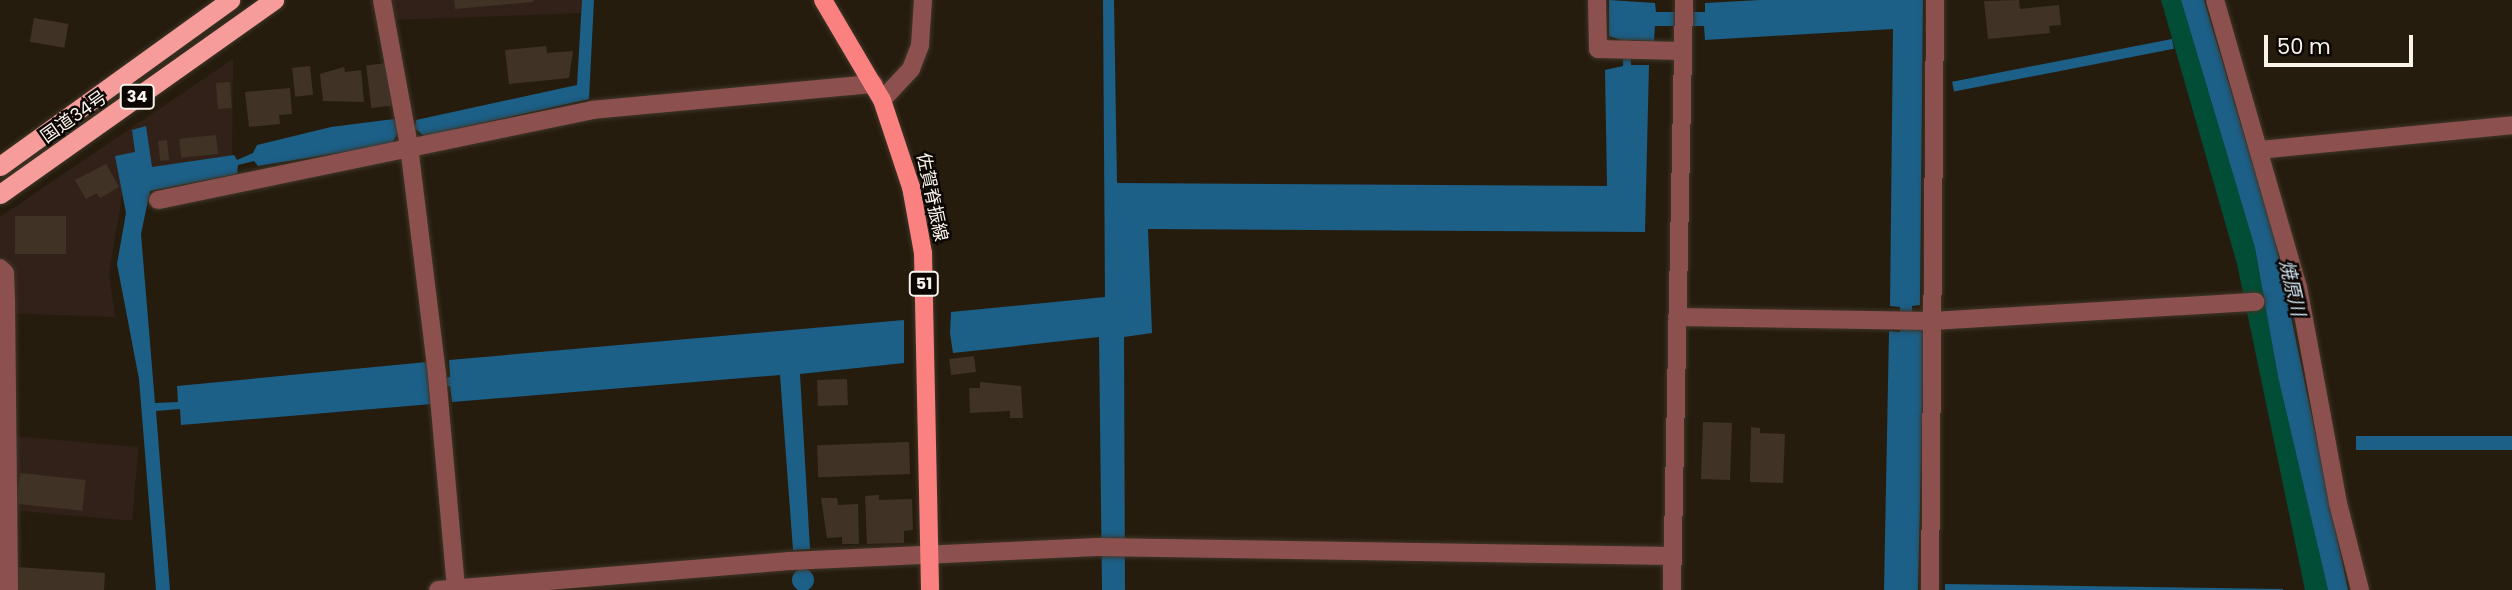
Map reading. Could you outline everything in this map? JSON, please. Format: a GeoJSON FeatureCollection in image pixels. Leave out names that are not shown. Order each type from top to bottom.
{"type":"FeatureCollection","features":[{"type":"Feature","properties":{"kind":"highway","name":"国道34号"},"geometry":{"type":"LineString","coordinates":[[0,166],[230,0]]}},
{"type":"Feature","properties":{"kind":"highway","name":"国道34号"},"geometry":{"type":"LineString","coordinates":[[0,194],[274,0]]}},
{"type":"Feature","properties":{"kind":"main road","name":"佐賀脊振線"},"geometry":{"type":"LineString","coordinates":[[822,0],[878,92],[899,142],[923,253],[930,590]]}},
{"type":"Feature","properties":{"kind":"street"},"geometry":{"type":"LineString","coordinates":[[382,0],[406,133],[438,382],[456,589]]}},
{"type":"Feature","properties":{"kind":"street"},"geometry":{"type":"LineString","coordinates":[[158,200],[406,133],[592,110],[878,92],[911,69],[920,45],[923,0]]}},
{"type":"Feature","properties":{"kind":"street"},"geometry":{"type":"LineString","coordinates":[[1597,0],[1598,49],[1683,51]]}},
{"type":"Feature","properties":{"kind":"street"},"geometry":{"type":"LineString","coordinates":[[1672,590],[1684,0]]}},
{"type":"Feature","properties":{"kind":"street"},"geometry":{"type":"LineString","coordinates":[[1930,590],[1935,0]]}},
{"type":"Feature","properties":{"kind":"street"},"geometry":{"type":"LineString","coordinates":[[2215,0],[2298,287],[2338,503],[2360,590]]}},
{"type":"Feature","properties":{"kind":"street"},"geometry":{"type":"LineString","coordinates":[[2259,150],[2512,125]]}},
{"type":"Feature","properties":{"kind":"street"},"geometry":{"type":"LineString","coordinates":[[0,268],[5,273],[6,300],[2,501],[9,590]]}},
{"type":"Feature","properties":{"kind":"street"},"geometry":{"type":"LineString","coordinates":[[1677,317],[1932,321],[2256,302]]}},
{"type":"Feature","properties":{"kind":"street"},"geometry":{"type":"LineString","coordinates":[[438,590],[813,559],[1097,547],[1673,556]]}},
{"type":"Feature","properties":{"kind":"shaded area"},"geometry":{"type":"Polygon","coordinates":[[[391,0],[582,0],[581,13],[392,20],[391,0]]]}},
{"type":"Feature","properties":{"kind":"shaded area"},"geometry":{"type":"Polygon","coordinates":[[[233,59],[232,159],[124,185],[109,273],[115,317],[0,313],[0,217],[233,59]]]}},
{"type":"Feature","properties":{"kind":"shaded area"},"geometry":{"type":"Polygon","coordinates":[[[0,435],[138,447],[132,521],[0,509],[0,435]]]}},
{"type":"Feature","properties":{"kind":"green space"},"geometry":{"type":"Polygon","coordinates":[[[2161,0],[2181,0],[2255,248],[2278,377],[2328,590],[2305,590],[2237,264],[2161,0]]]}},
{"type":"Feature","properties":{"kind":"water"},"geometry":{"type":"Polygon","coordinates":[[[582,0],[594,0],[589,99],[424,136],[417,130],[398,132],[392,144],[258,166],[254,161],[238,165],[237,174],[150,191],[141,234],[155,403],[178,402],[177,386],[427,362],[429,379],[450,377],[449,360],[904,320],[904,363],[800,374],[810,549],[793,550],[780,375],[452,402],[450,386],[430,388],[432,404],[181,425],[180,409],[156,411],[170,590],[156,590],[139,379],[117,264],[126,213],[115,156],[135,152],[132,130],[146,126],[152,167],[234,155],[237,160],[253,153],[257,145],[331,127],[394,119],[397,126],[415,125],[416,120],[577,85],[582,0]]]}},
{"type":"Feature","properties":{"kind":"water"},"geometry":{"type":"Polygon","coordinates":[[[1103,0],[1114,0],[1117,183],[1607,186],[1605,70],[1623,66],[1624,41],[1609,36],[1609,0],[1655,3],[1656,12],[1705,12],[1705,3],[1760,0],[1923,0],[1920,305],[1912,306],[1913,330],[1924,329],[1918,590],[1884,590],[1889,331],[1900,332],[1900,307],[1890,306],[1893,29],[1705,40],[1704,26],[1655,26],[1654,41],[1630,40],[1631,65],[1649,65],[1645,232],[1148,229],[1152,333],[1124,337],[1125,590],[1102,590],[1099,337],[953,353],[950,333],[951,312],[1105,297],[1103,0]]]}},
{"type":"Feature","properties":{"kind":"water"},"geometry":{"type":"Polygon","coordinates":[[[2181,0],[2204,0],[2274,235],[2348,590],[2328,590],[2278,377],[2255,248],[2181,0]]]}},
{"type":"Feature","properties":{"kind":"water"},"geometry":{"type":"Polygon","coordinates":[[[2172,39],[2174,49],[1954,92],[1952,82],[2172,39]]]}},
{"type":"Feature","properties":{"kind":"water"},"geometry":{"type":"Polygon","coordinates":[[[2356,436],[2512,436],[2512,450],[2356,450],[2356,436]]]}},
{"type":"Feature","properties":{"kind":"water"},"geometry":{"type":"Polygon","coordinates":[[[803,569],[811,572],[814,580],[811,588],[803,591],[795,588],[792,580],[795,572],[803,569]]]}},
{"type":"Feature","properties":{"kind":"water"},"geometry":{"type":"Polygon","coordinates":[[[1945,584],[2283,589],[2283,590],[1945,590],[1945,584]]]}},
{"type":"Feature","properties":{"kind":"building"},"geometry":{"type":"Polygon","coordinates":[[[454,0],[533,0],[533,2],[455,9],[454,0]]]}},
{"type":"Feature","properties":{"kind":"building"},"geometry":{"type":"Polygon","coordinates":[[[2019,0],[2020,9],[2059,5],[2061,25],[2049,26],[2050,33],[1988,39],[1984,1],[2019,0]]]}},
{"type":"Feature","properties":{"kind":"building"},"geometry":{"type":"Polygon","coordinates":[[[34,18],[68,24],[64,48],[30,42],[34,18]]]}},
{"type":"Feature","properties":{"kind":"building"},"geometry":{"type":"Polygon","coordinates":[[[546,46],[547,53],[573,51],[569,78],[509,84],[505,50],[546,46]]]}},
{"type":"Feature","properties":{"kind":"building"},"geometry":{"type":"Polygon","coordinates":[[[386,63],[391,106],[371,108],[366,65],[386,63]]]}},
{"type":"Feature","properties":{"kind":"building"},"geometry":{"type":"Polygon","coordinates":[[[310,66],[313,95],[295,97],[292,68],[310,66]]]}},
{"type":"Feature","properties":{"kind":"building"},"geometry":{"type":"Polygon","coordinates":[[[344,67],[345,72],[361,70],[364,102],[323,101],[320,74],[344,67]]]}},
{"type":"Feature","properties":{"kind":"building"},"geometry":{"type":"Polygon","coordinates":[[[230,82],[232,108],[218,109],[216,83],[230,82]]]}},
{"type":"Feature","properties":{"kind":"building"},"geometry":{"type":"Polygon","coordinates":[[[290,88],[292,114],[279,115],[280,124],[249,127],[245,92],[290,88]]]}},
{"type":"Feature","properties":{"kind":"building"},"geometry":{"type":"Polygon","coordinates":[[[216,135],[218,154],[181,158],[179,139],[216,135]]]}},
{"type":"Feature","properties":{"kind":"building"},"geometry":{"type":"Polygon","coordinates":[[[167,140],[169,160],[160,161],[158,141],[167,140]]]}},
{"type":"Feature","properties":{"kind":"building"},"geometry":{"type":"Polygon","coordinates":[[[106,164],[119,187],[100,198],[97,193],[86,199],[75,180],[106,164]]]}},
{"type":"Feature","properties":{"kind":"building"},"geometry":{"type":"Polygon","coordinates":[[[15,216],[66,216],[66,254],[15,254],[15,216]]]}},
{"type":"Feature","properties":{"kind":"building"},"geometry":{"type":"Polygon","coordinates":[[[974,356],[976,372],[951,375],[949,359],[974,356]]]}},
{"type":"Feature","properties":{"kind":"building"},"geometry":{"type":"Polygon","coordinates":[[[847,379],[848,405],[818,406],[817,380],[847,379]]]}},
{"type":"Feature","properties":{"kind":"building"},"geometry":{"type":"Polygon","coordinates":[[[980,382],[1021,386],[1023,418],[1010,418],[1010,411],[970,413],[969,388],[980,388],[980,382]]]}},
{"type":"Feature","properties":{"kind":"building"},"geometry":{"type":"Polygon","coordinates":[[[1703,422],[1732,423],[1730,480],[1701,479],[1703,422]]]}},
{"type":"Feature","properties":{"kind":"building"},"geometry":{"type":"Polygon","coordinates":[[[1751,427],[1760,428],[1760,433],[1785,434],[1783,483],[1750,482],[1751,427]]]}},
{"type":"Feature","properties":{"kind":"building"},"geometry":{"type":"Polygon","coordinates":[[[909,442],[910,474],[818,477],[817,445],[909,442]]]}},
{"type":"Feature","properties":{"kind":"building"},"geometry":{"type":"Polygon","coordinates":[[[20,473],[86,480],[82,511],[17,504],[20,473]]]}},
{"type":"Feature","properties":{"kind":"building"},"geometry":{"type":"Polygon","coordinates":[[[879,495],[879,500],[912,499],[913,530],[904,531],[904,543],[867,544],[865,496],[879,495]]]}},
{"type":"Feature","properties":{"kind":"building"},"geometry":{"type":"Polygon","coordinates":[[[821,498],[837,498],[838,505],[858,504],[859,544],[842,544],[842,537],[827,538],[821,498]]]}},
{"type":"Feature","properties":{"kind":"building"},"geometry":{"type":"Polygon","coordinates":[[[17,567],[105,573],[104,590],[15,590],[17,567]]]}},
{"type":"Feature","properties":{"kind":"water label","name":"焼原川"},"geometry":{"type":"Point","coordinates":[2292,288]}}]}
